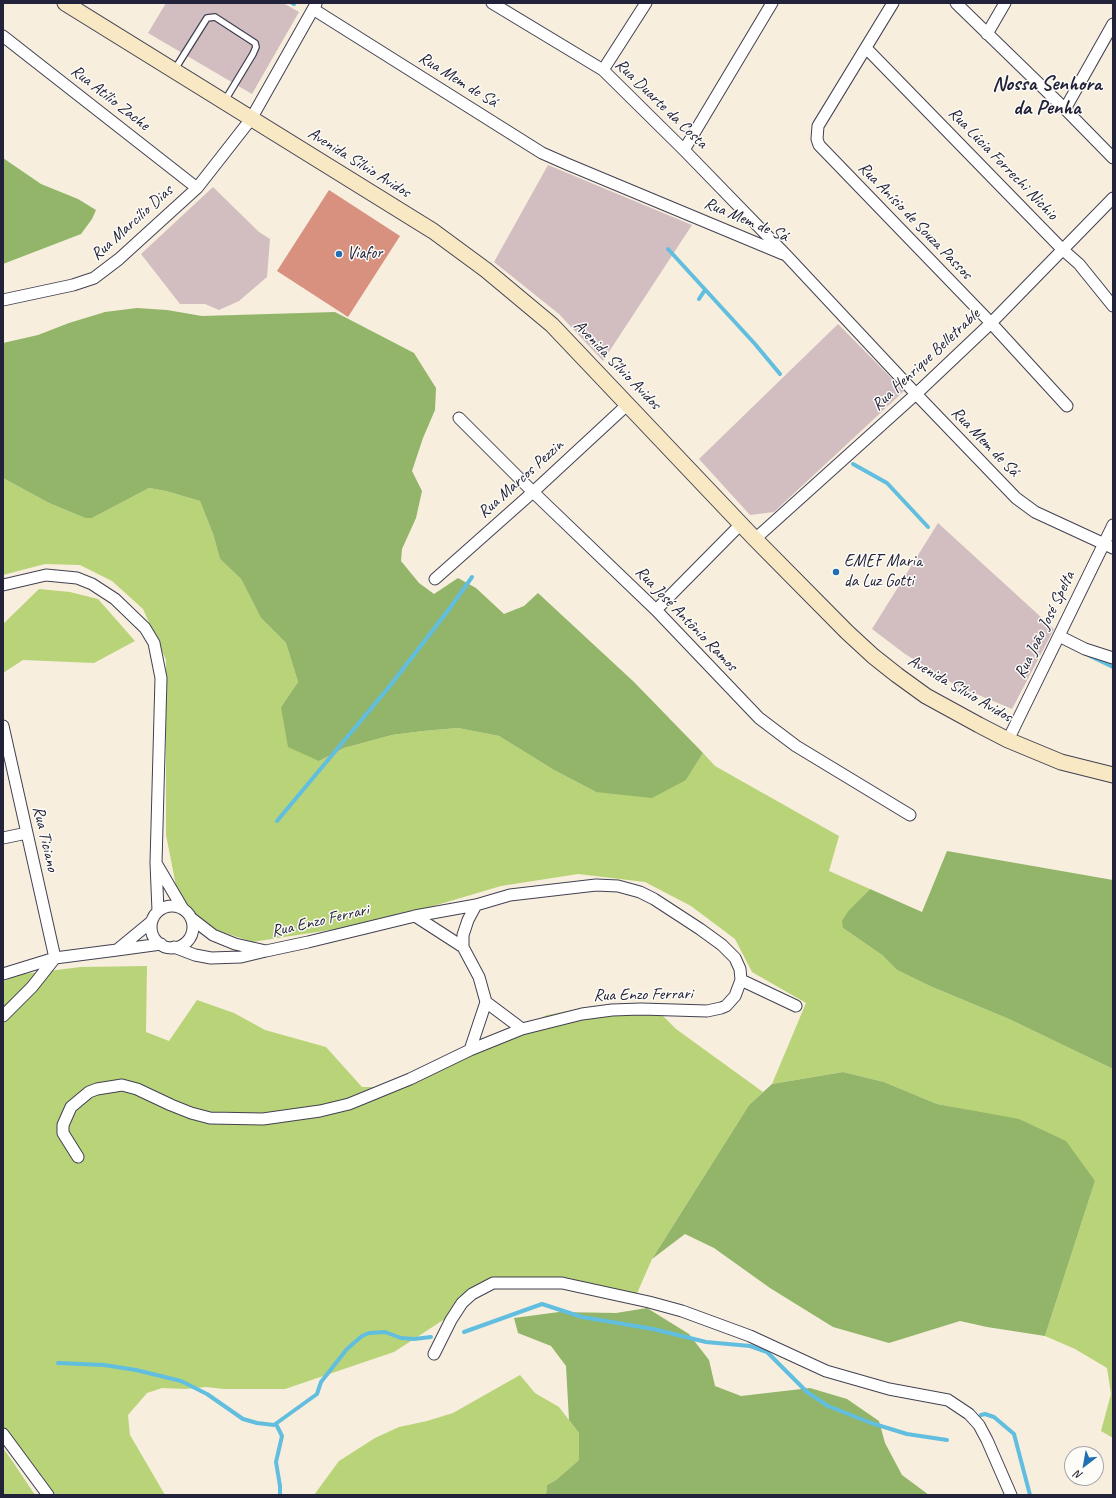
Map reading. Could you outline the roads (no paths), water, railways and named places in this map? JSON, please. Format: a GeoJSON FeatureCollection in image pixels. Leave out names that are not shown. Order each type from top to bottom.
{"type":"FeatureCollection","features":[{"type":"Feature","properties":{"kind":"main road","name":"Avenida Sílvio Avidos"},"geometry":{"type":"LineString","coordinates":[[65,3],[433,231],[486,270],[552,325],[755,539],[873,656],[926,696],[1008,740],[1061,762],[1113,775]]}},
{"type":"Feature","properties":{"kind":"street","name":"Rua Duarte da Costa"},"geometry":{"type":"LineString","coordinates":[[492,3],[603,70],[684,150],[787,256]]}},
{"type":"Feature","properties":{"kind":"street"},"geometry":{"type":"LineString","coordinates":[[603,70],[646,3]]}},
{"type":"Feature","properties":{"kind":"street"},"geometry":{"type":"LineString","coordinates":[[684,150],[772,3]]}},
{"type":"Feature","properties":{"kind":"street"},"geometry":{"type":"LineString","coordinates":[[866,48],[893,3]]}},
{"type":"Feature","properties":{"kind":"street"},"geometry":{"type":"LineString","coordinates":[[956,3],[1113,158]]}},
{"type":"Feature","properties":{"kind":"street"},"geometry":{"type":"LineString","coordinates":[[987,34],[1005,3]]}},
{"type":"Feature","properties":{"kind":"street","name":"Rua Marcílio Dias"},"geometry":{"type":"LineString","coordinates":[[3,300],[73,285],[94,278],[119,259],[197,188],[251,119],[314,6]]}},
{"type":"Feature","properties":{"kind":"street","name":"Rua Mem de Sá"},"geometry":{"type":"LineString","coordinates":[[314,6],[542,153],[574,168],[787,256],[995,478],[1016,498],[1035,512],[1108,545]]}},
{"type":"Feature","properties":{"kind":"street"},"geometry":{"type":"LineString","coordinates":[[1065,109],[1113,24]]}},
{"type":"Feature","properties":{"kind":"street","name":"Rua Atílio Zache"},"geometry":{"type":"LineString","coordinates":[[3,36],[197,188]]}},
{"type":"Feature","properties":{"kind":"street","name":"Rua Anísio de Souza Passos"},"geometry":{"type":"LineString","coordinates":[[866,48],[818,126],[817,139],[819,146],[990,323],[1067,406]]}},
{"type":"Feature","properties":{"kind":"street","name":"Rua Lúcia Forrechi Nichio"},"geometry":{"type":"LineString","coordinates":[[866,48],[1062,249],[1079,264],[1113,306]]}},
{"type":"Feature","properties":{"kind":"street","name":"Rua Henrique Belletrable"},"geometry":{"type":"LineString","coordinates":[[755,539],[916,394],[990,323],[1113,198]]}},
{"type":"Feature","properties":{"kind":"street","name":"Rua Marcos Pezzin"},"geometry":{"type":"LineString","coordinates":[[435,579],[533,492],[628,404]]}},
{"type":"Feature","properties":{"kind":"street","name":"Rua José Antônio Ramos"},"geometry":{"type":"LineString","coordinates":[[459,418],[533,492],[656,610],[759,718],[778,734],[796,746],[910,815]]}},
{"type":"Feature","properties":{"kind":"street"},"geometry":{"type":"LineString","coordinates":[[656,610],[742,524]]}},
{"type":"Feature","properties":{"kind":"street","name":"Rua João José Spelta"},"geometry":{"type":"LineString","coordinates":[[1008,740],[1059,636],[1108,545],[1113,525]]}},
{"type":"Feature","properties":{"kind":"street"},"geometry":{"type":"LineString","coordinates":[[3,585],[46,576],[77,578],[92,584],[116,598],[145,628],[154,643],[162,678],[156,863],[158,911]]}},
{"type":"Feature","properties":{"kind":"street"},"geometry":{"type":"LineString","coordinates":[[1059,636],[1085,649],[1113,658]]}},
{"type":"Feature","properties":{"kind":"street","name":"Rua Ticiano"},"geometry":{"type":"LineString","coordinates":[[3,726],[55,958]]}},
{"type":"Feature","properties":{"kind":"street"},"geometry":{"type":"LineString","coordinates":[[3,838],[27,833]]}},
{"type":"Feature","properties":{"kind":"street"},"geometry":{"type":"LineString","coordinates":[[151,922],[152,935],[161,944],[174,948],[186,942],[190,937],[193,924],[191,918],[183,909],[156,863]]}},
{"type":"Feature","properties":{"kind":"street","name":"Rua Enzo Ferrari"},"geometry":{"type":"LineString","coordinates":[[78,1157],[63,1134],[63,1125],[71,1107],[84,1096],[97,1089],[122,1086],[137,1089],[191,1113],[210,1118],[263,1119],[320,1111],[349,1104],[410,1079],[470,1050],[522,1029],[582,1014],[612,1010],[641,1009],[707,1011],[726,1006],[738,990],[741,980],[740,969],[736,958],[722,945],[654,900],[632,890],[618,886],[596,885],[510,895],[476,905],[415,916],[241,957],[211,958],[195,955],[174,948]]}},
{"type":"Feature","properties":{"kind":"street"},"geometry":{"type":"LineString","coordinates":[[463,947],[464,935],[468,920],[476,905]]}},
{"type":"Feature","properties":{"kind":"street"},"geometry":{"type":"LineString","coordinates":[[117,950],[151,922],[158,911],[164,907],[177,906],[183,909]]}},
{"type":"Feature","properties":{"kind":"street"},"geometry":{"type":"LineString","coordinates":[[415,916],[463,947],[479,977],[486,1002],[470,1050]]}},
{"type":"Feature","properties":{"kind":"street","name":"Rua Enzo Ferrari"},"geometry":{"type":"LineString","coordinates":[[191,918],[213,935],[235,944],[266,951]]}},
{"type":"Feature","properties":{"kind":"street"},"geometry":{"type":"LineString","coordinates":[[3,974],[55,958],[161,944]]}},
{"type":"Feature","properties":{"kind":"street"},"geometry":{"type":"LineString","coordinates":[[3,1016],[32,987],[55,958]]}},
{"type":"Feature","properties":{"kind":"street"},"geometry":{"type":"LineString","coordinates":[[741,980],[796,1006]]}},
{"type":"Feature","properties":{"kind":"street"},"geometry":{"type":"LineString","coordinates":[[486,1002],[522,1029]]}},
{"type":"Feature","properties":{"kind":"street"},"geometry":{"type":"LineString","coordinates":[[434,1354],[451,1320],[462,1303],[472,1294],[493,1283],[562,1283],[649,1302],[682,1311],[750,1336],[826,1371],[889,1389],[948,1400],[969,1414],[979,1425],[1011,1495]]}},
{"type":"Feature","properties":{"kind":"street"},"geometry":{"type":"LineString","coordinates":[[3,1434],[48,1495]]}},
{"type":"Feature","properties":{"kind":"lane"},"geometry":{"type":"LineString","coordinates":[[174,71],[207,18],[215,17],[255,43],[256,47],[224,102]]}},
{"type":"Feature","properties":{"kind":"waterway"},"geometry":{"type":"LineString","coordinates":[[668,249],[755,344],[780,374]]}},
{"type":"Feature","properties":{"kind":"waterway"},"geometry":{"type":"LineString","coordinates":[[699,299],[705,290]]}},
{"type":"Feature","properties":{"kind":"waterway"},"geometry":{"type":"LineString","coordinates":[[853,464],[887,483],[928,527]]}},
{"type":"Feature","properties":{"kind":"waterway"},"geometry":{"type":"LineString","coordinates":[[277,821],[389,687],[472,577]]}},
{"type":"Feature","properties":{"kind":"waterway"},"geometry":{"type":"LineString","coordinates":[[1088,655],[1113,667]]}},
{"type":"Feature","properties":{"kind":"waterway"},"geometry":{"type":"LineString","coordinates":[[464,1332],[542,1304],[582,1317],[653,1329],[706,1342],[750,1346],[767,1352],[807,1392],[828,1406],[871,1423],[907,1434],[947,1440]]}},
{"type":"Feature","properties":{"kind":"waterway"},"geometry":{"type":"LineString","coordinates":[[58,1363],[104,1365],[136,1370],[181,1381],[207,1394],[243,1419],[257,1423],[274,1425],[317,1394],[321,1382],[347,1349],[362,1336],[369,1333],[385,1332],[401,1338],[414,1339],[431,1337]]}},
{"type":"Feature","properties":{"kind":"waterway"},"geometry":{"type":"LineString","coordinates":[[981,1415],[985,1414],[994,1417],[1014,1434],[1030,1495]]}},
{"type":"Feature","properties":{"kind":"waterway"},"geometry":{"type":"LineString","coordinates":[[276,1424],[282,1436],[276,1462],[280,1495]]}},
{"type":"Feature","properties":{"kind":"place","name":"Viafor"},"geometry":{"type":"Point","coordinates":[339,254]}},
{"type":"Feature","properties":{"kind":"place","name":"EMEF Maria da Luz Gotti"},"geometry":{"type":"Point","coordinates":[836,572]}},
{"type":"Feature","properties":{"kind":"district","name":"Nossa Senhora da Penha"},"geometry":{"type":"Point","coordinates":[1047,96]}}]}
